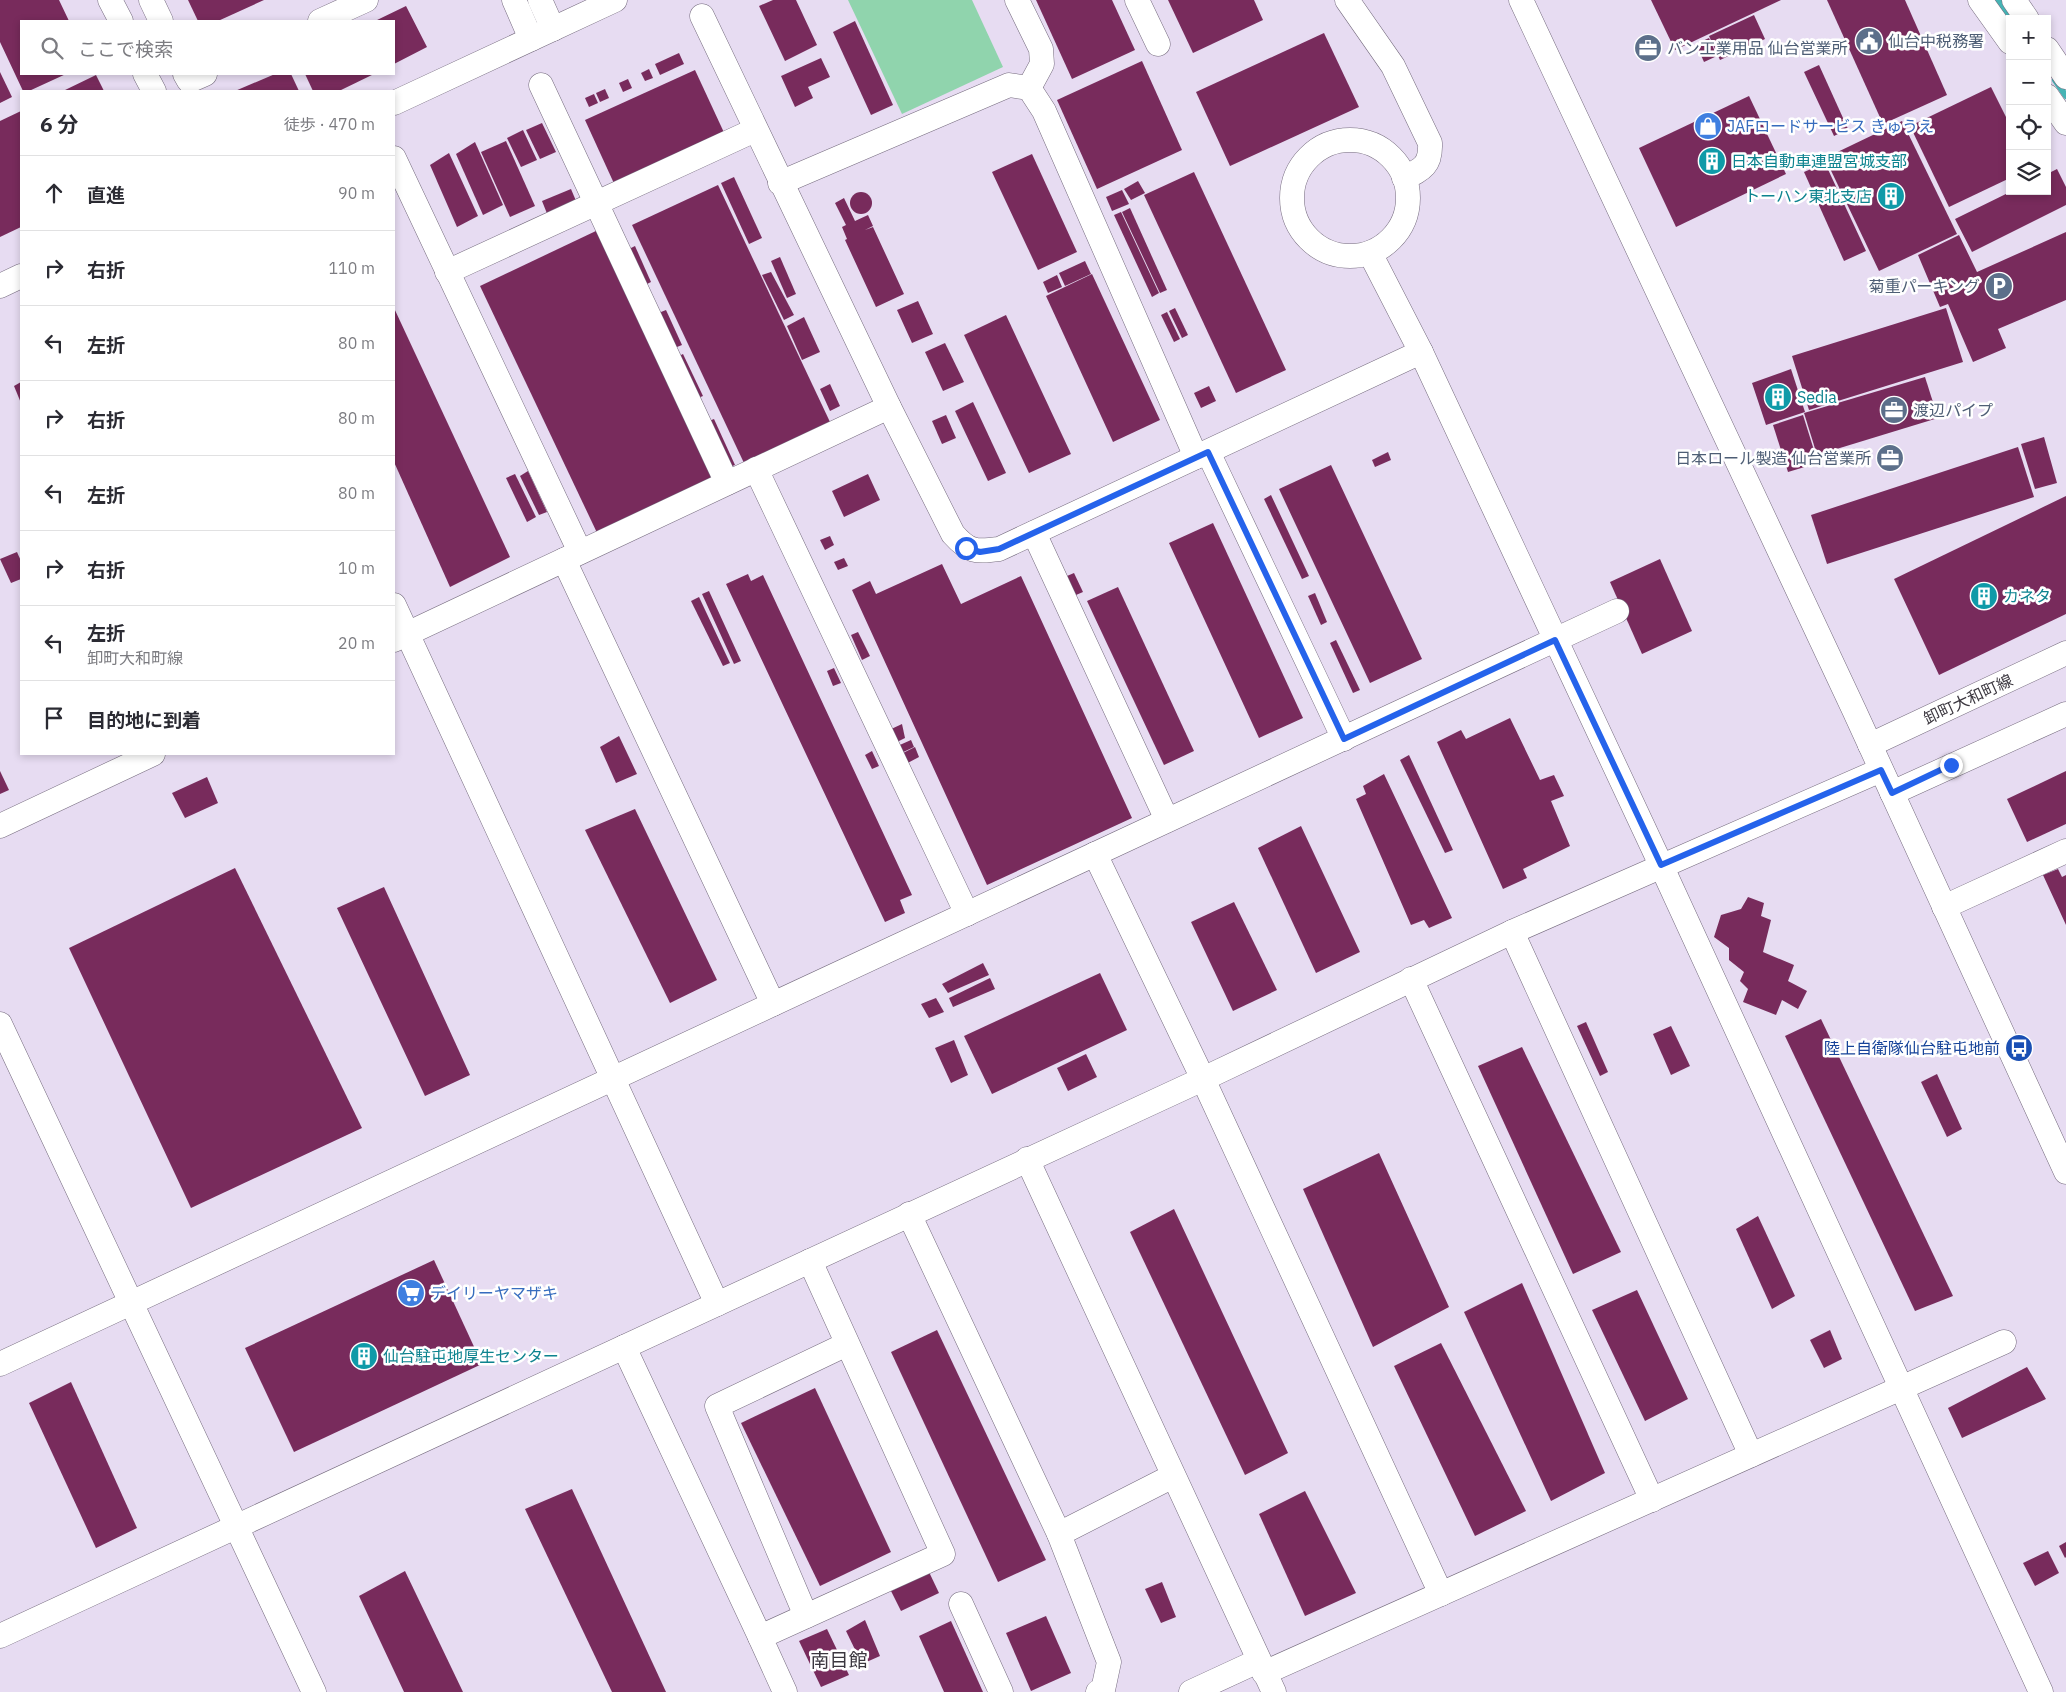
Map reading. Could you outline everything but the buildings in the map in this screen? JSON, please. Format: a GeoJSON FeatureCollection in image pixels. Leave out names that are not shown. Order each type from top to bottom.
{"type":"FeatureCollection","features":[{"type":"Feature","properties":{"kind":"street"},"geometry":{"type":"LineString","coordinates":[[110,0],[120,20]]}},
{"type":"Feature","properties":{"kind":"street"},"geometry":{"type":"LineString","coordinates":[[151,0],[161,20]]}},
{"type":"Feature","properties":{"kind":"street"},"geometry":{"type":"LineString","coordinates":[[322,20],[366,0]]}},
{"type":"Feature","properties":{"kind":"street"},"geometry":{"type":"LineString","coordinates":[[514,0],[531,39]]}},
{"type":"Feature","properties":{"kind":"street"},"geometry":{"type":"LineString","coordinates":[[540,0],[553,29]]}},
{"type":"Feature","properties":{"kind":"street"},"geometry":{"type":"LineString","coordinates":[[395,103],[614,0]]}},
{"type":"Feature","properties":{"kind":"street"},"geometry":{"type":"LineString","coordinates":[[1017,0],[1041,49],[1042,64],[1029,88]]}},
{"type":"Feature","properties":{"kind":"street"},"geometry":{"type":"LineString","coordinates":[[1137,0],[1158,44]]}},
{"type":"Feature","properties":{"kind":"street"},"geometry":{"type":"LineString","coordinates":[[1347,0],[1393,66],[1430,143],[1430,157],[1425,166],[1404,178]]}},
{"type":"Feature","properties":{"kind":"street"},"geometry":{"type":"LineString","coordinates":[[1520,0],[1870,745],[1944,907],[2058,1131],[2066,1172]]}},
{"type":"Feature","properties":{"kind":"street"},"geometry":{"type":"LineString","coordinates":[[1980,0],[2006,36]]}},
{"type":"Feature","properties":{"kind":"street"},"geometry":{"type":"LineString","coordinates":[[2014,0],[2023,15]]}},
{"type":"Feature","properties":{"kind":"street"},"geometry":{"type":"LineString","coordinates":[[702,16],[780,183],[889,407],[953,534],[966,548],[980,552],[999,549],[1421,352]]}},
{"type":"Feature","properties":{"kind":"street"},"geometry":{"type":"LineString","coordinates":[[2051,55],[2066,76]]}},
{"type":"Feature","properties":{"kind":"street"},"geometry":{"type":"LineString","coordinates":[[146,75],[153,90]]}},
{"type":"Feature","properties":{"kind":"street"},"geometry":{"type":"LineString","coordinates":[[186,75],[189,81],[203,75]]}},
{"type":"Feature","properties":{"kind":"street"},"geometry":{"type":"LineString","coordinates":[[541,85],[727,483]]}},
{"type":"Feature","properties":{"kind":"street"},"geometry":{"type":"LineString","coordinates":[[780,183],[1009,85],[1029,88],[1044,111],[1202,455],[1344,739]]}},
{"type":"Feature","properties":{"kind":"street"},"geometry":{"type":"LineString","coordinates":[[2051,102],[2066,123]]}},
{"type":"Feature","properties":{"kind":"street"},"geometry":{"type":"LineString","coordinates":[[447,272],[755,130]]}},
{"type":"Feature","properties":{"kind":"street"},"geometry":{"type":"LineString","coordinates":[[1341,140],[1361,141],[1379,148],[1394,161],[1404,178],[1408,196],[1406,214],[1398,230],[1386,244],[1370,253],[1351,257],[1332,254],[1314,245],[1301,230],[1293,212],[1292,193],[1296,174],[1307,158],[1323,146],[1341,140]]}},
{"type":"Feature","properties":{"kind":"street"},"geometry":{"type":"LineString","coordinates":[[395,160],[447,272],[773,1004]]}},
{"type":"Feature","properties":{"kind":"street"},"geometry":{"type":"LineString","coordinates":[[1370,253],[1421,352],[1661,865],[2041,1692]]}},
{"type":"Feature","properties":{"kind":"street"},"geometry":{"type":"LineString","coordinates":[[0,286],[20,276]]}},
{"type":"Feature","properties":{"kind":"street"},"geometry":{"type":"LineString","coordinates":[[400,637],[889,407]]}},
{"type":"Feature","properties":{"kind":"street"},"geometry":{"type":"LineString","coordinates":[[756,469],[967,914]]}},
{"type":"Feature","properties":{"kind":"street"},"geometry":{"type":"LineString","coordinates":[[1034,533],[1167,820]]}},
{"type":"Feature","properties":{"kind":"street"},"geometry":{"type":"LineString","coordinates":[[395,610],[400,637],[613,1079],[717,1304]]}},
{"type":"Feature","properties":{"kind":"street"},"geometry":{"type":"LineString","coordinates":[[0,1364],[1617,611]]}},
{"type":"Feature","properties":{"kind":"street","name":"卸町大和町線"},"geometry":{"type":"LineString","coordinates":[[1870,745],[2066,653]]}},
{"type":"Feature","properties":{"kind":"street"},"geometry":{"type":"LineString","coordinates":[[1892,793],[2066,714]]}},
{"type":"Feature","properties":{"kind":"street"},"geometry":{"type":"LineString","coordinates":[[0,826],[151,755]]}},
{"type":"Feature","properties":{"kind":"street"},"geometry":{"type":"LineString","coordinates":[[0,1636],[624,1348],[1026,1159],[1203,1079],[1512,932],[1881,770]]}},
{"type":"Feature","properties":{"kind":"street"},"geometry":{"type":"LineString","coordinates":[[1944,907],[2066,851]]}},
{"type":"Feature","properties":{"kind":"street"},"geometry":{"type":"LineString","coordinates":[[1095,854],[1203,1079],[1441,1594]]}},
{"type":"Feature","properties":{"kind":"street"},"geometry":{"type":"LineString","coordinates":[[1512,932],[1752,1455]]}},
{"type":"Feature","properties":{"kind":"street"},"geometry":{"type":"LineString","coordinates":[[1411,979],[1652,1500]]}},
{"type":"Feature","properties":{"kind":"street"},"geometry":{"type":"LineString","coordinates":[[0,1024],[314,1692]]}},
{"type":"Feature","properties":{"kind":"street"},"geometry":{"type":"LineString","coordinates":[[1026,1159],[1265,1675]]}},
{"type":"Feature","properties":{"kind":"street"},"geometry":{"type":"LineString","coordinates":[[909,1214],[1059,1534],[1109,1662],[1103,1690],[1098,1692]]}},
{"type":"Feature","properties":{"kind":"street"},"geometry":{"type":"LineString","coordinates":[[760,1637],[943,1554],[810,1261]]}},
{"type":"Feature","properties":{"kind":"street"},"geometry":{"type":"LineString","coordinates":[[1191,1692],[1265,1675],[1441,1594],[2004,1342]]}},
{"type":"Feature","properties":{"kind":"street"},"geometry":{"type":"LineString","coordinates":[[806,1616],[717,1406],[847,1344]]}},
{"type":"Feature","properties":{"kind":"street"},"geometry":{"type":"LineString","coordinates":[[624,1348],[785,1692]]}},
{"type":"Feature","properties":{"kind":"street"},"geometry":{"type":"LineString","coordinates":[[1059,1534],[1173,1476]]}},
{"type":"Feature","properties":{"kind":"street"},"geometry":{"type":"LineString","coordinates":[[961,1604],[1002,1692]]}},
{"type":"Feature","properties":{"kind":"green space"},"geometry":{"type":"Polygon","coordinates":[[[848,0],[972,0],[1003,67],[902,114],[848,0]]]}},
{"type":"Feature","properties":{"kind":"waterway"},"geometry":{"type":"LineString","coordinates":[[1998,0],[2008,15]]}},
{"type":"Feature","properties":{"kind":"waterway"},"geometry":{"type":"LineString","coordinates":[[2055,80],[2066,96]]}},
{"type":"Feature","properties":{"kind":"place","name":"仙台中税務署"},"geometry":{"type":"Point","coordinates":[1869,41]}},
{"type":"Feature","properties":{"kind":"place","name":"バン工業用品 仙台営業所"},"geometry":{"type":"Point","coordinates":[1648,48]}},
{"type":"Feature","properties":{"kind":"place","name":"JAFロードサービス きゅうえ"},"geometry":{"type":"Point","coordinates":[1708,126]}},
{"type":"Feature","properties":{"kind":"place","name":"日本自動車連盟宮城支部"},"geometry":{"type":"Point","coordinates":[1712,161]}},
{"type":"Feature","properties":{"kind":"place","name":"トーハン東北支店"},"geometry":{"type":"Point","coordinates":[1891,196]}},
{"type":"Feature","properties":{"kind":"place","name":"菊重パーキング"},"geometry":{"type":"Point","coordinates":[1999,286]}},
{"type":"Feature","properties":{"kind":"place","name":"Sedia"},"geometry":{"type":"Point","coordinates":[1778,397]}},
{"type":"Feature","properties":{"kind":"place","name":"渡辺パイプ"},"geometry":{"type":"Point","coordinates":[1894,410]}},
{"type":"Feature","properties":{"kind":"place","name":"日本ロール製造 仙台営業所"},"geometry":{"type":"Point","coordinates":[1890,458]}},
{"type":"Feature","properties":{"kind":"place","name":"カネタ"},"geometry":{"type":"Point","coordinates":[1984,596]}},
{"type":"Feature","properties":{"kind":"place","name":"陸上自衛隊仙台駐屯地前"},"geometry":{"type":"Point","coordinates":[2019,1048]}},
{"type":"Feature","properties":{"kind":"place","name":"デイリーヤマザキ"},"geometry":{"type":"Point","coordinates":[411,1293]}},
{"type":"Feature","properties":{"kind":"place","name":"仙台駐屯地厚生センター"},"geometry":{"type":"Point","coordinates":[364,1356]}},
{"type":"Feature","properties":{"kind":"district","name":"南目館"},"geometry":{"type":"Point","coordinates":[839,1660]}},
{"type":"Feature","properties":{"kind":"route"},"geometry":{"type":"LineString","coordinates":[[966,548],[980,552],[999,549],[1208,452],[1344,739],[1555,640],[1661,865],[1881,770],[1892,793],[1951,765]]}}]}
